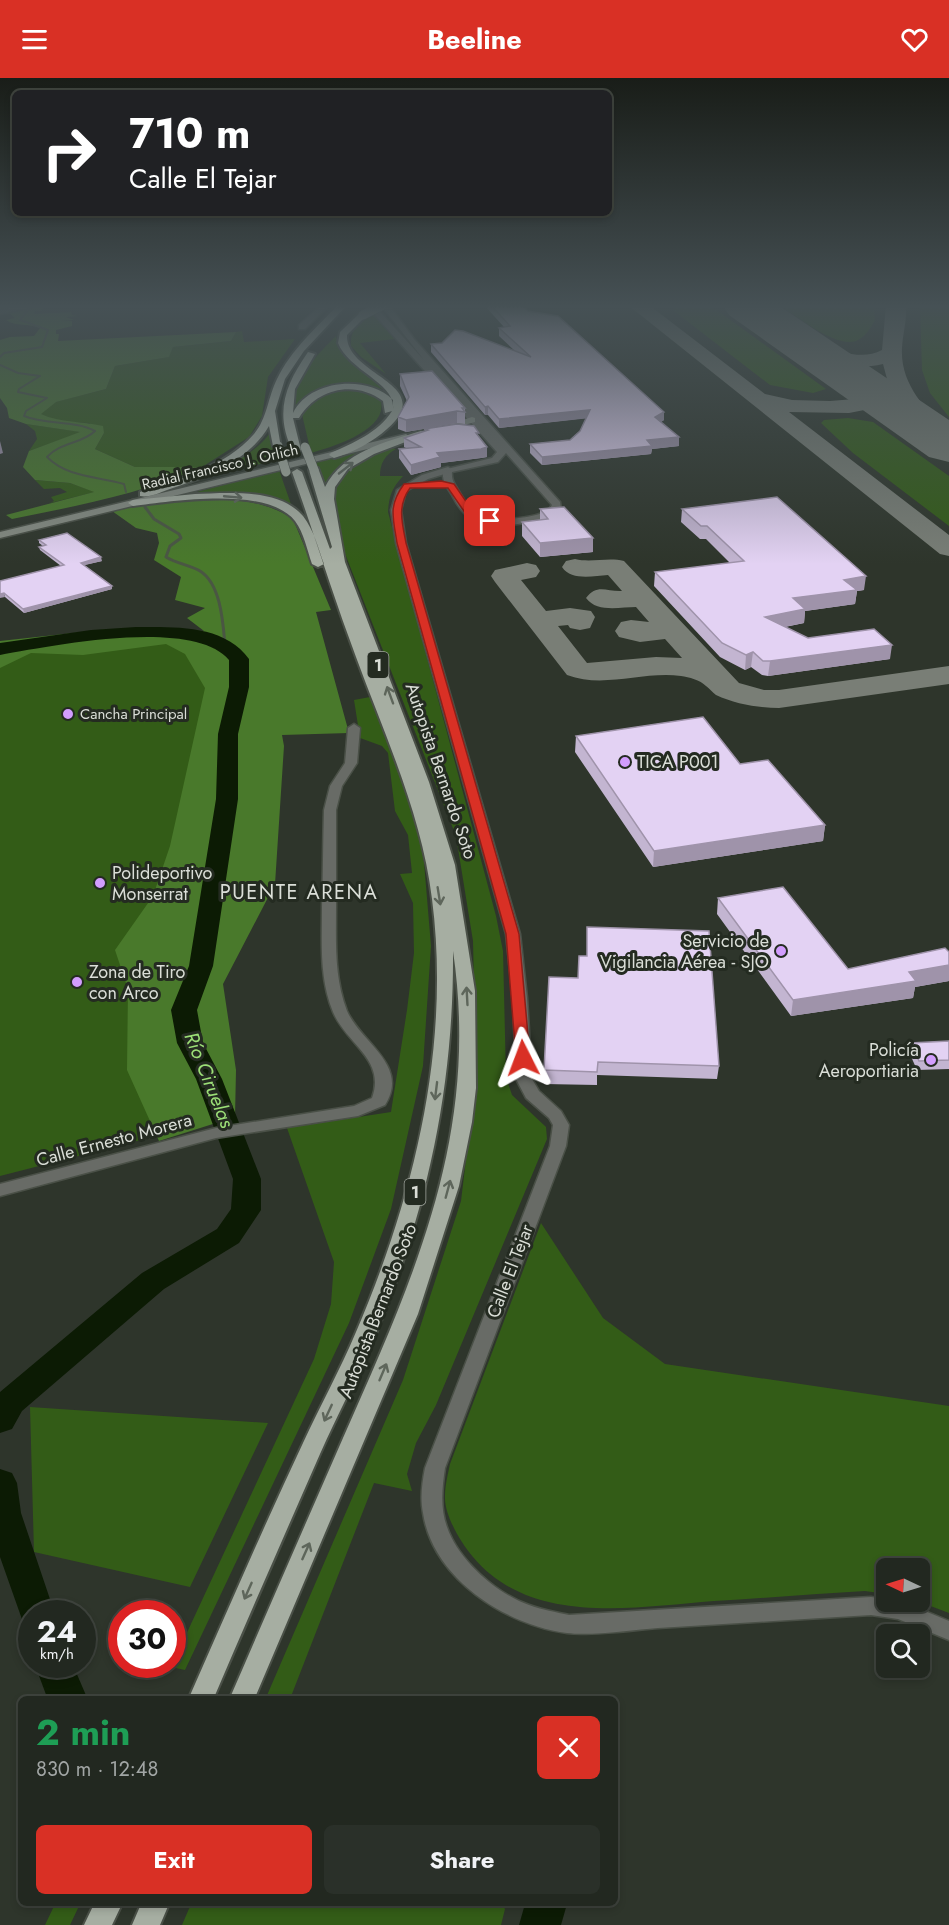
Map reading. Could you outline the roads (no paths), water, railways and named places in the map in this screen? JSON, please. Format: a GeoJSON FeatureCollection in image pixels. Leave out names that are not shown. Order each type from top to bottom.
{"type":"FeatureCollection","features":[{"type":"Feature","properties":{"kind":"highway"},"geometry":{"type":"LineString","coordinates":[[131,501],[228,459],[258,435],[277,391]]}},
{"type":"Feature","properties":{"kind":"highway","name":"Autopista Bernardo Soto"},"geometry":{"type":"LineString","coordinates":[[277,391],[297,449]]}},
{"type":"Feature","properties":{"kind":"highway","name":"1"},"geometry":{"type":"LineString","coordinates":[[289,405],[290,391]]}},
{"type":"Feature","properties":{"kind":"highway"},"geometry":{"type":"LineString","coordinates":[[296,416],[302,403],[323,391]]}},
{"type":"Feature","properties":{"kind":"highway"},"geometry":{"type":"LineString","coordinates":[[322,452],[343,445],[373,428],[387,412],[388,400],[383,395],[372,391]]}},
{"type":"Feature","properties":{"kind":"highway"},"geometry":{"type":"LineString","coordinates":[[334,455],[381,429],[390,421],[398,407],[398,398],[394,391]]}},
{"type":"Feature","properties":{"kind":"highway","name":"Autopista Bernardo Soto"},"geometry":{"type":"LineString","coordinates":[[289,405],[296,416],[300,471]]}},
{"type":"Feature","properties":{"kind":"highway","name":"Autopista Bernardo Soto"},"geometry":{"type":"LineString","coordinates":[[244,1696],[408,1314],[450,1186],[463,1122],[467,1088],[467,991],[448,865],[422,782],[318,528],[300,471],[289,405]]}},
{"type":"Feature","properties":{"kind":"highway","name":"Autopista Bernardo Soto"},"geometry":{"type":"LineString","coordinates":[[270,411],[278,446],[300,471],[332,520]]}},
{"type":"Feature","properties":{"kind":"highway"},"geometry":{"type":"LineString","coordinates":[[332,520],[329,491],[341,471],[370,453],[424,433]]}},
{"type":"Feature","properties":{"kind":"highway"},"geometry":{"type":"LineString","coordinates":[[131,501],[188,496],[221,496],[272,503],[292,512],[304,527],[356,662],[379,700]]}},
{"type":"Feature","properties":{"kind":"highway","name":"1"},"geometry":{"type":"LineString","coordinates":[[332,520],[339,579]]}},
{"type":"Feature","properties":{"kind":"highway","name":"Autopista Bernardo Soto"},"geometry":{"type":"LineString","coordinates":[[202,1696],[315,1440],[368,1330],[412,1206],[434,1107],[443,1029],[445,976],[441,899],[420,816],[339,579]]}},
{"type":"Feature","properties":{"kind":"highway"},"geometry":{"type":"LineString","coordinates":[[98,1925],[107,1906]]}},
{"type":"Feature","properties":{"kind":"highway"},"geometry":{"type":"LineString","coordinates":[[146,1925],[154,1906]]}},
{"type":"Feature","properties":{"kind":"main road"},"geometry":{"type":"LineString","coordinates":[[424,433],[472,420]]}},
{"type":"Feature","properties":{"kind":"main road","name":"Radial Francisco J. Orlich"},"geometry":{"type":"LineString","coordinates":[[0,530],[424,433],[457,428],[483,431]]}},
{"type":"Feature","properties":{"kind":"main road","name":"Radial Francisco J. Orlich"},"geometry":{"type":"LineString","coordinates":[[0,536],[322,452]]}},
{"type":"Feature","properties":{"kind":"main road"},"geometry":{"type":"LineString","coordinates":[[0,525],[110,503]]}},
{"type":"Feature","properties":{"kind":"street"},"geometry":{"type":"LineString","coordinates":[[407,486],[425,477],[448,470],[499,458],[502,452],[446,391]]}},
{"type":"Feature","properties":{"kind":"street"},"geometry":{"type":"LineString","coordinates":[[448,470],[446,476],[451,486],[471,515],[482,520],[515,520],[550,515],[557,510],[557,504],[456,391]]}},
{"type":"Feature","properties":{"kind":"street"},"geometry":{"type":"LineString","coordinates":[[483,462],[509,464],[528,471]]}},
{"type":"Feature","properties":{"kind":"street"},"geometry":{"type":"LineString","coordinates":[[407,486],[429,483],[451,486]]}},
{"type":"Feature","properties":{"kind":"street","name":"Calle El Tejar"},"geometry":{"type":"LineString","coordinates":[[407,486],[398,498],[396,510],[401,543],[513,934],[524,1079],[532,1094],[555,1115],[561,1125],[558,1146],[435,1468],[430,1489],[431,1509],[436,1530],[448,1552],[485,1591],[513,1609],[569,1624],[871,1606],[900,1610],[949,1631]]}},
{"type":"Feature","properties":{"kind":"street","name":"Calle Ernesto Morera"},"geometry":{"type":"LineString","coordinates":[[0,1190],[216,1132],[366,1108],[379,1101],[385,1084],[382,1067],[349,1028],[340,1011],[329,972],[330,810],[336,786],[351,763],[354,728]]}},
{"type":"Feature","properties":{"kind":"waterway"},"geometry":{"type":"LineString","coordinates":[[18,391],[47,398],[26,411],[24,416],[41,421],[78,425],[95,431],[58,448],[47,457],[73,473],[124,484],[126,492]]}},
{"type":"Feature","properties":{"kind":"waterway"},"geometry":{"type":"LineString","coordinates":[[145,507],[154,519],[179,534],[181,538],[170,546],[166,557],[200,571],[212,585],[220,605],[225,645]]}},
{"type":"Feature","properties":{"kind":"waterway","name":"Río Ciruelas"},"geometry":{"type":"LineString","coordinates":[[0,649],[113,633],[136,632],[182,634],[211,639],[228,647],[239,659],[239,687],[228,734],[227,799],[201,966],[184,1010],[190,1043],[209,1079],[247,1179],[246,1210],[228,1236],[153,1281],[10,1402],[0,1420]]}},
{"type":"Feature","properties":{"kind":"waterway","name":"Río Ciruelas"},"geometry":{"type":"LineString","coordinates":[[0,1483],[3,1513],[32,1600]]}},
{"type":"Feature","properties":{"kind":"waterway","name":"Río Ciruelas"},"geometry":{"type":"LineString","coordinates":[[59,1678],[67,1696]]}},
{"type":"Feature","properties":{"kind":"waterway","name":"Río Ciruelas"},"geometry":{"type":"LineString","coordinates":[[540,1925],[545,1906]]}},
{"type":"Feature","properties":{"kind":"place","name":"Cancha Principal"},"geometry":{"type":"Point","coordinates":[68,714]}},
{"type":"Feature","properties":{"kind":"place","name":"TICA P001"},"geometry":{"type":"Point","coordinates":[625,762]}},
{"type":"Feature","properties":{"kind":"place","name":"Polideportivo Monserrat"},"geometry":{"type":"Point","coordinates":[100,883]}},
{"type":"Feature","properties":{"kind":"place","name":"Servicio de Vigilancia Aérea - SJO"},"geometry":{"type":"Point","coordinates":[781,951]}},
{"type":"Feature","properties":{"kind":"place","name":"Zona de Tiro con Arco"},"geometry":{"type":"Point","coordinates":[77,982]}},
{"type":"Feature","properties":{"kind":"place","name":"Policía Aeroportiaria"},"geometry":{"type":"Point","coordinates":[931,1060]}},
{"type":"Feature","properties":{"kind":"district","name":"PUENTE ARENA"},"geometry":{"type":"Point","coordinates":[299,892]}}]}
